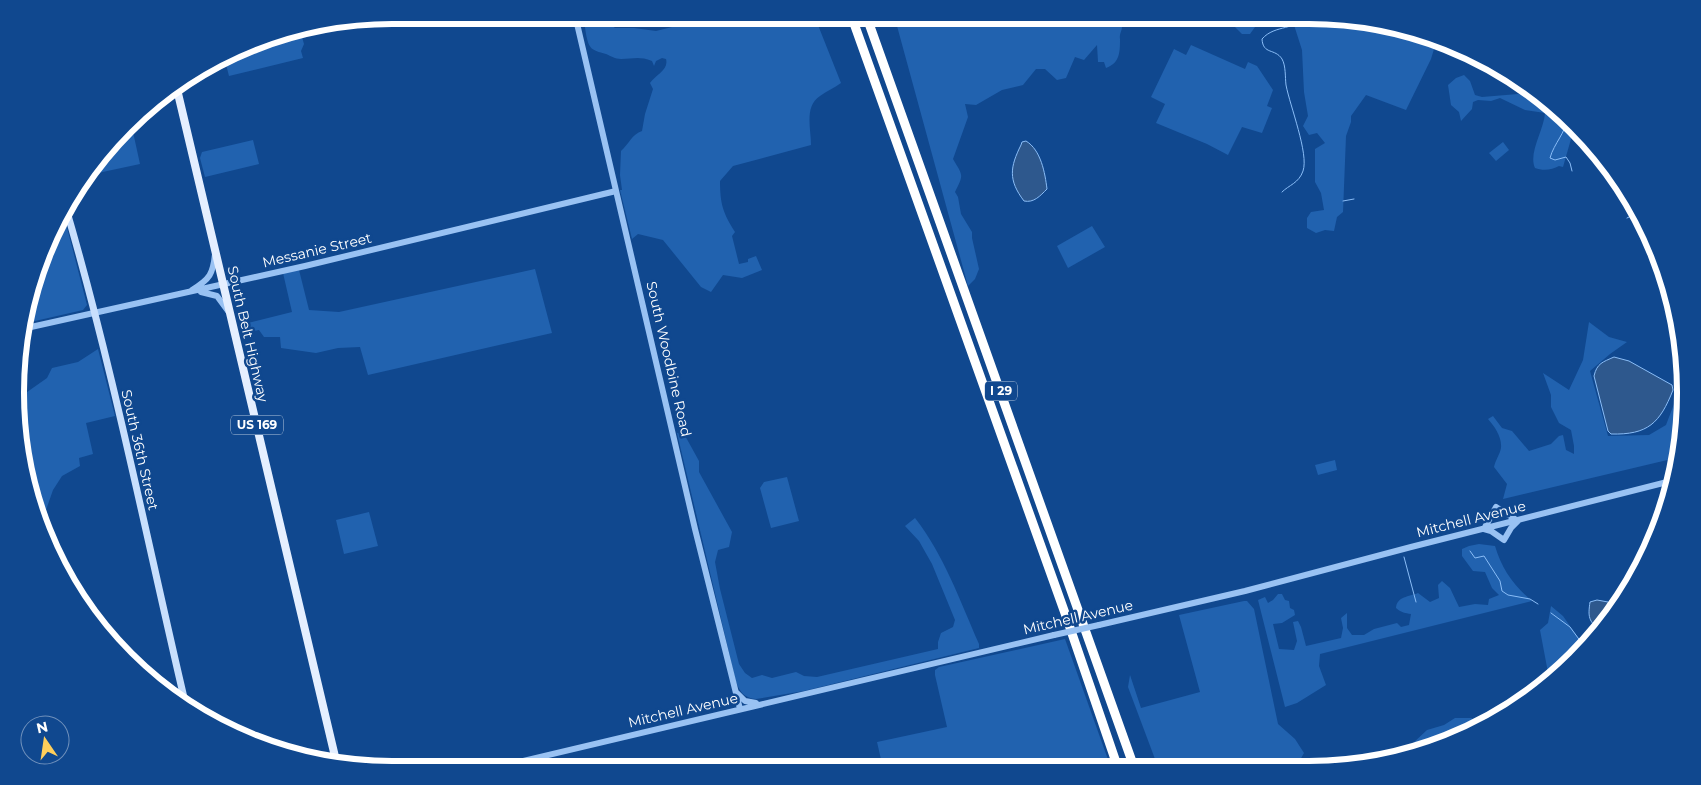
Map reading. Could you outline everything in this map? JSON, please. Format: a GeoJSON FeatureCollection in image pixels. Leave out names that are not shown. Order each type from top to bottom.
{"type":"FeatureCollection","features":[{"type":"Feature","properties":{"kind":"highway","name":"I 29"},"geometry":{"type":"LineString","coordinates":[[854,24],[1116,761]]}},
{"type":"Feature","properties":{"kind":"highway","name":"I 29"},"geometry":{"type":"LineString","coordinates":[[869,24],[1132,761]]}},
{"type":"Feature","properties":{"kind":"main road","name":"South Belt Highway"},"geometry":{"type":"LineString","coordinates":[[178,93],[335,756]]}},
{"type":"Feature","properties":{"kind":"main road","name":"South 36th Street"},"geometry":{"type":"LineString","coordinates":[[68,217],[120,414],[184,696]]}},
{"type":"Feature","properties":{"kind":"street","name":"South Woodbine Road"},"geometry":{"type":"LineString","coordinates":[[576,24],[740,709]]}},
{"type":"Feature","properties":{"kind":"street","name":"Messanie Street"},"geometry":{"type":"LineString","coordinates":[[30,327],[488,223],[616,191]]}},
{"type":"Feature","properties":{"kind":"street"},"geometry":{"type":"LineString","coordinates":[[188,292],[204,283],[211,274],[216,251]]}},
{"type":"Feature","properties":{"kind":"street"},"geometry":{"type":"LineString","coordinates":[[188,292],[204,291],[217,296],[225,304],[231,316]]}},
{"type":"Feature","properties":{"kind":"street","name":"Mitchell Avenue"},"geometry":{"type":"LineString","coordinates":[[523,761],[1245,591],[1666,482]]}},
{"type":"Feature","properties":{"kind":"street"},"geometry":{"type":"LineString","coordinates":[[1496,507],[1518,520],[1504,540],[1491,531],[1484,529],[1496,507]]}},
{"type":"Feature","properties":{"kind":"street"},"geometry":{"type":"LineString","coordinates":[[736,692],[745,700],[760,704]]}},
{"type":"Feature","properties":{"kind":"shaded area"},"geometry":{"type":"Polygon","coordinates":[[[585,24],[610,24],[615,28],[656,31],[684,24],[818,24],[841,83],[820,96],[812,106],[810,112],[811,145],[733,166],[720,181],[723,208],[735,232],[732,236],[739,264],[748,262],[748,259],[756,256],[762,270],[742,278],[723,275],[711,292],[701,287],[663,240],[638,234],[632,239],[620,190],[622,190],[620,175],[621,151],[633,137],[642,131],[653,89],[650,83],[666,66],[666,59],[662,58],[656,61],[654,66],[652,61],[647,59],[619,59],[594,50],[588,43],[585,24]]]}},
{"type":"Feature","properties":{"kind":"shaded area"},"geometry":{"type":"Polygon","coordinates":[[[896,24],[1122,24],[1119,53],[1117,60],[1111,66],[1106,68],[1104,62],[1098,62],[1097,45],[1084,60],[1075,57],[1066,78],[1057,80],[1045,69],[1036,69],[1023,85],[1002,90],[976,105],[965,104],[968,117],[953,159],[961,175],[955,192],[958,197],[961,214],[972,232],[979,269],[975,279],[968,286],[896,24]]]}},
{"type":"Feature","properties":{"kind":"shaded area"},"geometry":{"type":"Polygon","coordinates":[[[1232,24],[1257,24],[1250,34],[1242,34],[1232,24]]]}},
{"type":"Feature","properties":{"kind":"shaded area"},"geometry":{"type":"Polygon","coordinates":[[[1292,24],[1357,27],[1404,36],[1435,46],[1431,59],[1406,110],[1366,95],[1351,116],[1346,136],[1343,212],[1337,217],[1334,231],[1325,230],[1316,233],[1307,228],[1307,218],[1311,212],[1324,210],[1321,193],[1315,182],[1315,149],[1325,143],[1317,133],[1309,135],[1303,126],[1308,116],[1304,92],[1302,50],[1292,24]]]}},
{"type":"Feature","properties":{"kind":"shaded area"},"geometry":{"type":"Polygon","coordinates":[[[301,35],[304,44],[301,51],[303,58],[229,76],[226,64],[274,43],[301,35]]]}},
{"type":"Feature","properties":{"kind":"shaded area"},"geometry":{"type":"Polygon","coordinates":[[[1191,45],[1245,69],[1248,62],[1257,66],[1273,90],[1267,106],[1272,108],[1262,133],[1242,127],[1228,155],[1207,144],[1156,123],[1165,104],[1151,97],[1174,49],[1186,55],[1191,45]]]}},
{"type":"Feature","properties":{"kind":"shaded area"},"geometry":{"type":"Polygon","coordinates":[[[1464,75],[1470,81],[1475,95],[1482,97],[1518,94],[1526,95],[1552,115],[1572,135],[1563,167],[1559,166],[1544,170],[1535,168],[1533,162],[1533,155],[1545,113],[1525,110],[1500,98],[1491,101],[1478,100],[1473,102],[1472,109],[1461,121],[1459,112],[1451,105],[1448,85],[1456,78],[1464,75]]]}},
{"type":"Feature","properties":{"kind":"shaded area"},"geometry":{"type":"Polygon","coordinates":[[[132,132],[140,164],[98,173],[115,149],[132,132]]]}},
{"type":"Feature","properties":{"kind":"shaded area"},"geometry":{"type":"Polygon","coordinates":[[[253,140],[259,164],[205,177],[200,158],[202,152],[253,140]]]}},
{"type":"Feature","properties":{"kind":"shaded area"},"geometry":{"type":"Polygon","coordinates":[[[1026,141],[1039,156],[1047,189],[1031,201],[1024,201],[1015,186],[1012,173],[1017,153],[1022,142],[1026,141]]]}},
{"type":"Feature","properties":{"kind":"shaded area"},"geometry":{"type":"Polygon","coordinates":[[[1503,142],[1509,150],[1496,161],[1489,153],[1503,142]]]}},
{"type":"Feature","properties":{"kind":"shaded area"},"geometry":{"type":"Polygon","coordinates":[[[66,222],[87,305],[83,310],[31,322],[43,274],[66,222]]]}},
{"type":"Feature","properties":{"kind":"shaded area"},"geometry":{"type":"Polygon","coordinates":[[[1092,226],[1105,247],[1068,268],[1057,246],[1092,226]]]}},
{"type":"Feature","properties":{"kind":"shaded area"},"geometry":{"type":"Polygon","coordinates":[[[535,269],[552,333],[368,375],[360,347],[338,348],[316,353],[281,348],[280,337],[264,337],[259,330],[250,332],[244,324],[292,312],[283,273],[299,270],[309,310],[339,312],[535,269]]]}},
{"type":"Feature","properties":{"kind":"shaded area"},"geometry":{"type":"Polygon","coordinates":[[[1589,322],[1609,337],[1627,342],[1590,371],[1608,436],[1649,435],[1666,425],[1677,397],[1671,459],[1503,499],[1507,484],[1494,467],[1501,448],[1500,440],[1488,419],[1493,416],[1502,428],[1512,431],[1529,451],[1551,444],[1559,436],[1563,435],[1566,450],[1574,454],[1571,430],[1559,423],[1551,407],[1551,395],[1543,373],[1569,390],[1583,360],[1589,322]]]}},
{"type":"Feature","properties":{"kind":"shaded area"},"geometry":{"type":"Polygon","coordinates":[[[98,349],[115,416],[86,423],[93,454],[79,458],[80,466],[62,476],[53,490],[46,510],[51,530],[36,488],[31,464],[27,441],[24,394],[47,378],[52,368],[78,362],[98,349]]]}},
{"type":"Feature","properties":{"kind":"shaded area"},"geometry":{"type":"Polygon","coordinates":[[[1614,357],[1629,361],[1672,385],[1673,390],[1663,411],[1651,425],[1624,434],[1611,434],[1608,431],[1594,376],[1599,366],[1614,357]]]}},
{"type":"Feature","properties":{"kind":"shaded area"},"geometry":{"type":"Polygon","coordinates":[[[683,432],[699,461],[699,472],[732,532],[729,547],[718,550],[715,562],[739,664],[745,673],[752,678],[762,675],[772,678],[796,672],[804,676],[817,677],[938,649],[941,633],[953,627],[955,620],[932,564],[919,541],[905,526],[915,518],[935,547],[943,563],[979,644],[979,648],[804,691],[756,699],[745,696],[736,682],[677,433],[683,432]]]}},
{"type":"Feature","properties":{"kind":"shaded area"},"geometry":{"type":"Polygon","coordinates":[[[1335,460],[1337,470],[1318,475],[1315,465],[1335,460]]]}},
{"type":"Feature","properties":{"kind":"shaded area"},"geometry":{"type":"Polygon","coordinates":[[[787,477],[799,521],[771,528],[760,488],[764,482],[787,477]]]}},
{"type":"Feature","properties":{"kind":"shaded area"},"geometry":{"type":"Polygon","coordinates":[[[369,512],[378,546],[344,554],[336,520],[369,512]]]}},
{"type":"Feature","properties":{"kind":"shaded area"},"geometry":{"type":"Polygon","coordinates":[[[1479,544],[1495,546],[1509,576],[1532,601],[1320,654],[1319,666],[1326,685],[1297,703],[1285,707],[1258,600],[1265,597],[1268,603],[1278,594],[1282,594],[1285,600],[1289,601],[1290,608],[1294,610],[1295,615],[1282,623],[1273,624],[1279,649],[1294,650],[1297,641],[1293,622],[1298,621],[1306,646],[1341,638],[1343,628],[1341,618],[1347,613],[1347,628],[1352,635],[1364,635],[1374,629],[1397,623],[1401,627],[1409,625],[1411,614],[1396,608],[1399,601],[1418,593],[1430,602],[1439,598],[1438,585],[1442,581],[1450,588],[1459,607],[1475,604],[1488,605],[1489,599],[1499,595],[1492,588],[1485,572],[1473,571],[1462,556],[1462,549],[1479,544]]]}},
{"type":"Feature","properties":{"kind":"shaded area"},"geometry":{"type":"Polygon","coordinates":[[[1597,600],[1610,604],[1595,625],[1589,615],[1590,602],[1597,600]]]}},
{"type":"Feature","properties":{"kind":"shaded area"},"geometry":{"type":"Polygon","coordinates":[[[1244,601],[1247,601],[1254,609],[1278,724],[1295,739],[1304,753],[1300,761],[1156,761],[1128,687],[1130,675],[1141,708],[1200,692],[1179,615],[1244,601]]]}},
{"type":"Feature","properties":{"kind":"shaded area"},"geometry":{"type":"Polygon","coordinates":[[[1551,606],[1563,616],[1581,641],[1548,673],[1540,630],[1548,623],[1551,606]]]}},
{"type":"Feature","properties":{"kind":"shaded area"},"geometry":{"type":"Polygon","coordinates":[[[1065,639],[1109,761],[881,761],[877,742],[947,727],[935,675],[935,670],[939,667],[1065,639]]]}},
{"type":"Feature","properties":{"kind":"shaded area"},"geometry":{"type":"Polygon","coordinates":[[[1455,718],[1471,718],[1476,721],[1427,742],[1387,753],[1412,744],[1427,730],[1444,725],[1455,718]]]}},
{"type":"Feature","properties":{"kind":"waterway"},"geometry":{"type":"LineString","coordinates":[[1282,192],[1301,175],[1304,163],[1303,153],[1286,85],[1285,68],[1282,59],[1276,53],[1267,49],[1262,39],[1273,31],[1296,24]]}},
{"type":"Feature","properties":{"kind":"waterway"},"geometry":{"type":"LineString","coordinates":[[1564,127],[1550,158],[1555,160],[1566,157],[1572,171]]}},
{"type":"Feature","properties":{"kind":"waterway"},"geometry":{"type":"LineString","coordinates":[[1343,201],[1354,199]]}},
{"type":"Feature","properties":{"kind":"waterway"},"geometry":{"type":"LineString","coordinates":[[1627,218],[1632,216]]}},
{"type":"Feature","properties":{"kind":"waterway"},"geometry":{"type":"LineString","coordinates":[[1470,551],[1475,558],[1484,556],[1500,581],[1502,591],[1508,595],[1530,599],[1538,604]]}},
{"type":"Feature","properties":{"kind":"waterway"},"geometry":{"type":"LineString","coordinates":[[1404,557],[1416,602]]}},
{"type":"Feature","properties":{"kind":"waterway"},"geometry":{"type":"LineString","coordinates":[[1551,613],[1570,627],[1581,641]]}}]}
